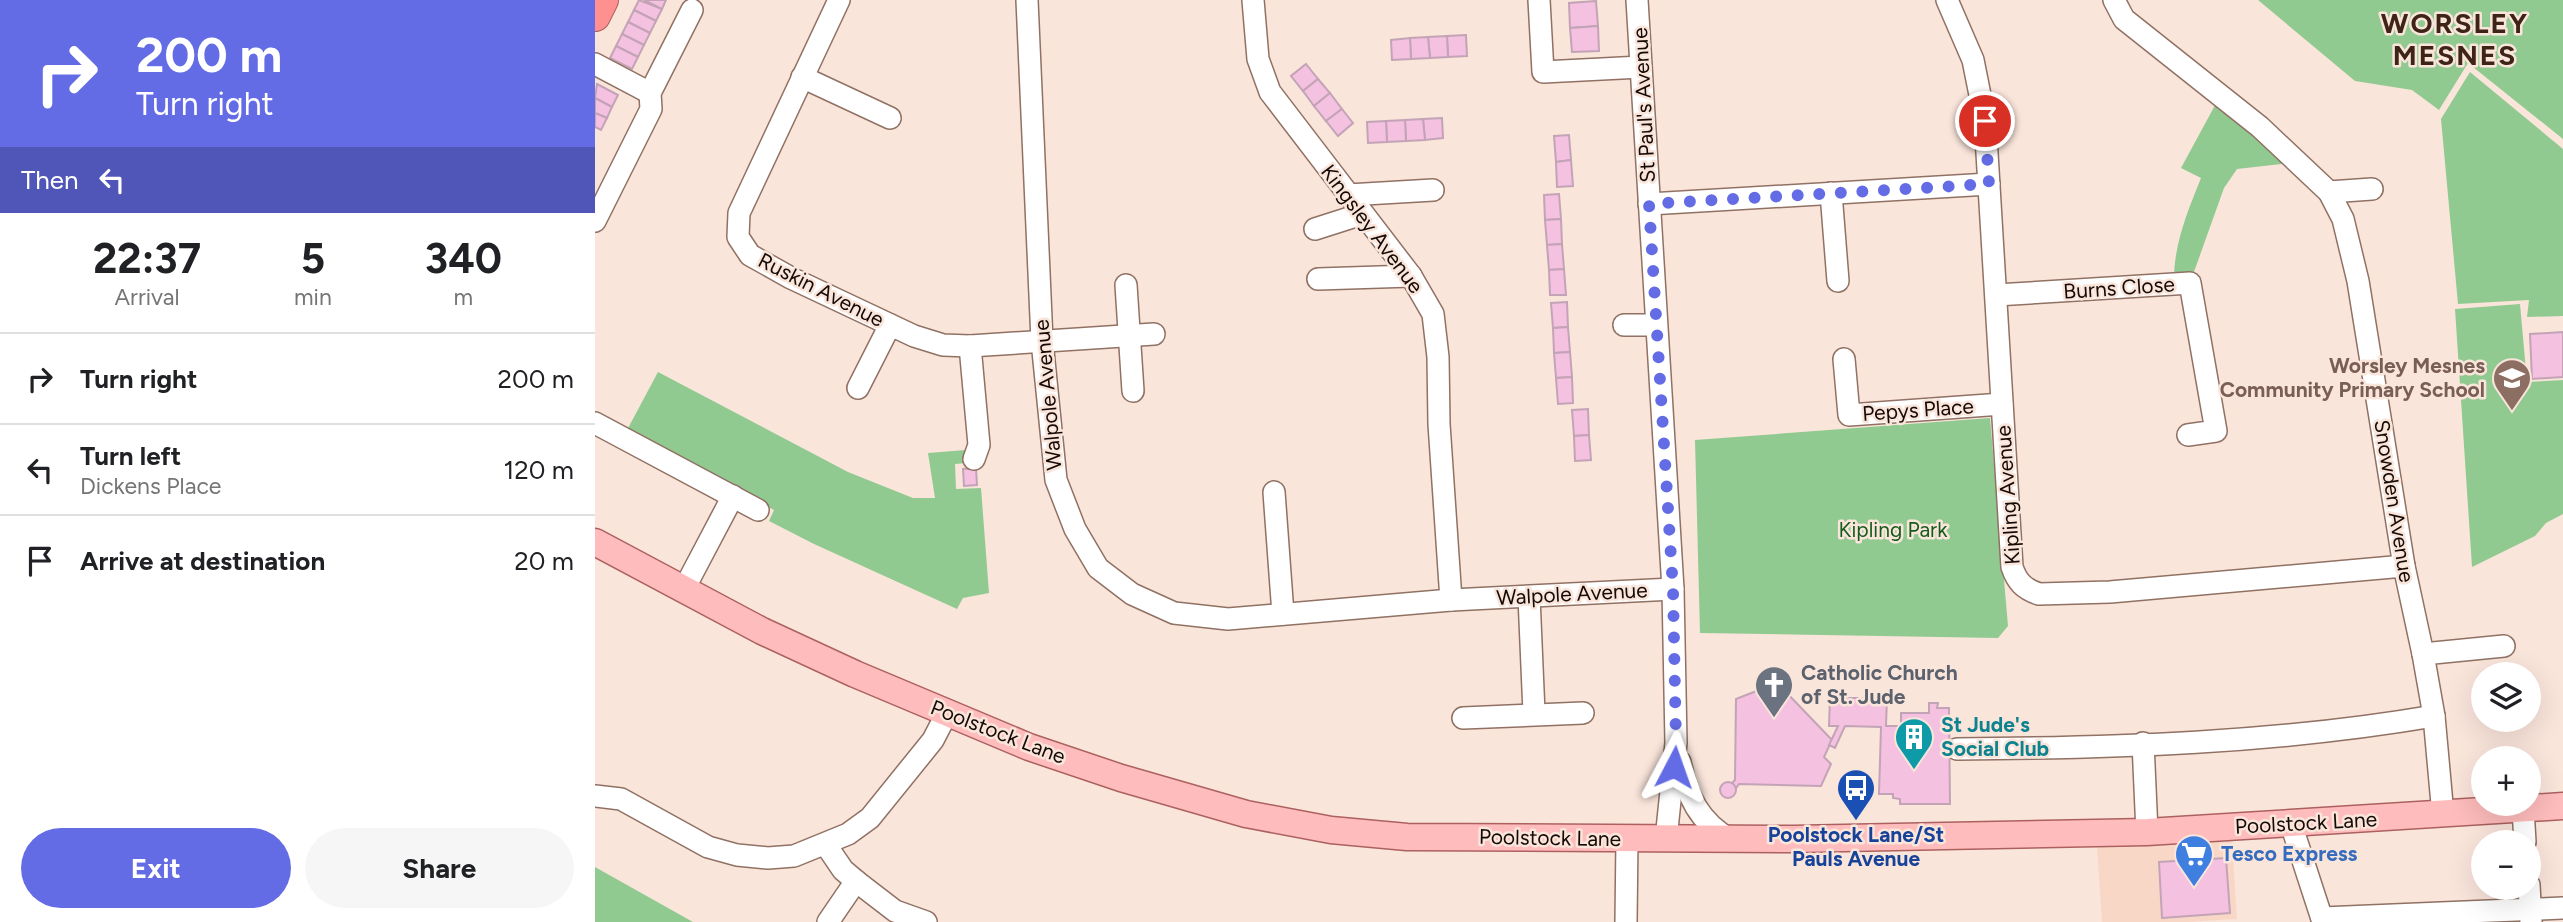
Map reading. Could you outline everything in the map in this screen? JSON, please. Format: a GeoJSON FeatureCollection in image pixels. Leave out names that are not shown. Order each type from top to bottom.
{"type":"FeatureCollection","features":[{"type":"Feature","properties":{"kind":"highway"},"geometry":{"type":"LineString","coordinates":[[595,16],[603,0]]}},
{"type":"Feature","properties":{"kind":"main road","name":"Poolstock Lane"},"geometry":{"type":"LineString","coordinates":[[595,542],[773,636],[855,674],[1029,747],[1121,778],[1246,814],[1331,830],[1407,837],[1731,840],[2147,832],[2471,813]]}},
{"type":"Feature","properties":{"kind":"main road","name":"Poolstock Lane"},"geometry":{"type":"LineString","coordinates":[[2541,808],[2563,806]]}},
{"type":"Feature","properties":{"kind":"street","name":"Ruskin Avenue"},"geometry":{"type":"LineString","coordinates":[[839,0],[739,213],[739,237],[750,255],[890,325],[943,345],[970,346],[1154,334]]}},
{"type":"Feature","properties":{"kind":"street","name":"Walpole Avenue"},"geometry":{"type":"LineString","coordinates":[[1027,0],[1042,341],[1056,481],[1075,529],[1098,568],[1132,594],[1174,613],[1228,619],[1451,600],[1673,589]]}},
{"type":"Feature","properties":{"kind":"street","name":"Kingsley Avenue"},"geometry":{"type":"LineString","coordinates":[[1254,0],[1258,59],[1270,92],[1411,276],[1433,314],[1438,357],[1439,424],[1451,600]]}},
{"type":"Feature","properties":{"kind":"street"},"geometry":{"type":"LineString","coordinates":[[1538,0],[1543,72],[1641,67]]}},
{"type":"Feature","properties":{"kind":"street","name":"St Paul's Avenue"},"geometry":{"type":"LineString","coordinates":[[1637,0],[1673,589],[1676,743],[1666,839]]}},
{"type":"Feature","properties":{"kind":"street","name":"Kipling Avenue"},"geometry":{"type":"LineString","coordinates":[[1948,0],[1978,77],[1985,121],[2012,567],[2015,577],[2028,591],[2039,594],[2110,592],[2404,566]]}},
{"type":"Feature","properties":{"kind":"street","name":"Snowden Avenue"},"geometry":{"type":"LineString","coordinates":[[2114,0],[2125,19],[2260,127],[2329,192],[2343,219],[2353,253],[2404,566],[2434,716],[2443,815]]}},
{"type":"Feature","properties":{"kind":"street"},"geometry":{"type":"LineString","coordinates":[[595,221],[651,109],[650,93],[692,10]]}},
{"type":"Feature","properties":{"kind":"street"},"geometry":{"type":"LineString","coordinates":[[595,64],[650,93]]}},
{"type":"Feature","properties":{"kind":"street"},"geometry":{"type":"LineString","coordinates":[[802,77],[890,118]]}},
{"type":"Feature","properties":{"kind":"street"},"geometry":{"type":"LineString","coordinates":[[1649,204],[1989,184]]}},
{"type":"Feature","properties":{"kind":"street"},"geometry":{"type":"LineString","coordinates":[[2329,192],[2372,189]]}},
{"type":"Feature","properties":{"kind":"street"},"geometry":{"type":"LineString","coordinates":[[1348,195],[1433,190]]}},
{"type":"Feature","properties":{"kind":"street"},"geometry":{"type":"LineString","coordinates":[[1831,193],[1838,281]]}},
{"type":"Feature","properties":{"kind":"street"},"geometry":{"type":"LineString","coordinates":[[1315,229],[1362,214]]}},
{"type":"Feature","properties":{"kind":"street"},"geometry":{"type":"LineString","coordinates":[[1318,279],[1411,276]]}},
{"type":"Feature","properties":{"kind":"street","name":"Burns Close"},"geometry":{"type":"LineString","coordinates":[[1996,295],[2190,283],[2216,431],[2188,435]]}},
{"type":"Feature","properties":{"kind":"street"},"geometry":{"type":"LineString","coordinates":[[1126,285],[1133,390]]}},
{"type":"Feature","properties":{"kind":"street"},"geometry":{"type":"LineString","coordinates":[[1624,325],[1656,324]]}},
{"type":"Feature","properties":{"kind":"street"},"geometry":{"type":"LineString","coordinates":[[858,388],[890,325]]}},
{"type":"Feature","properties":{"kind":"street"},"geometry":{"type":"LineString","coordinates":[[970,346],[979,445],[974,459]]}},
{"type":"Feature","properties":{"kind":"street","name":"Pepys Place"},"geometry":{"type":"LineString","coordinates":[[1844,359],[1849,415],[2002,404]]}},
{"type":"Feature","properties":{"kind":"street"},"geometry":{"type":"LineString","coordinates":[[595,423],[758,510]]}},
{"type":"Feature","properties":{"kind":"street"},"geometry":{"type":"LineString","coordinates":[[1274,492],[1283,614]]}},
{"type":"Feature","properties":{"kind":"street"},"geometry":{"type":"LineString","coordinates":[[684,589],[733,496]]}},
{"type":"Feature","properties":{"kind":"street"},"geometry":{"type":"LineString","coordinates":[[1529,597],[1534,713]]}},
{"type":"Feature","properties":{"kind":"street"},"geometry":{"type":"LineString","coordinates":[[2423,654],[2504,646]]}},
{"type":"Feature","properties":{"kind":"street"},"geometry":{"type":"LineString","coordinates":[[596,797],[621,799],[708,847],[737,855],[768,858],[794,856],[848,834],[870,818],[933,740],[947,713]]}},
{"type":"Feature","properties":{"kind":"street"},"geometry":{"type":"LineString","coordinates":[[1463,718],[1583,713]]}},
{"type":"Feature","properties":{"kind":"street"},"geometry":{"type":"LineString","coordinates":[[1957,749],[2239,741],[2321,734],[2434,716]]}},
{"type":"Feature","properties":{"kind":"street"},"geometry":{"type":"LineString","coordinates":[[1676,743],[1688,795],[1709,825],[1731,840]]}},
{"type":"Feature","properties":{"kind":"street"},"geometry":{"type":"LineString","coordinates":[[2143,743],[2147,832]]}},
{"type":"Feature","properties":{"kind":"street"},"geometry":{"type":"LineString","coordinates":[[2291,824],[2322,920],[2531,915],[2563,908]]}},
{"type":"Feature","properties":{"kind":"street"},"geometry":{"type":"LineString","coordinates":[[1626,922],[1627,839]]}},
{"type":"Feature","properties":{"kind":"street"},"geometry":{"type":"LineString","coordinates":[[826,845],[842,870],[856,881],[895,911],[926,922]]}},
{"type":"Feature","properties":{"kind":"street"},"geometry":{"type":"LineString","coordinates":[[828,922],[856,881]]}},
{"type":"Feature","properties":{"kind":"shaded area"},"geometry":{"type":"Polygon","coordinates":[[[2232,839],[2237,919],[2102,922],[2097,847],[2232,839]]]}},
{"type":"Feature","properties":{"kind":"green space"},"geometry":{"type":"Polygon","coordinates":[[[2258,0],[2563,0],[2563,139],[2468,63],[2439,110],[2412,90],[2355,81],[2258,0]]]}},
{"type":"Feature","properties":{"kind":"green space"},"geometry":{"type":"Polygon","coordinates":[[[2470,72],[2563,149],[2563,316],[2527,317],[2529,300],[2458,304],[2441,119],[2470,72]]]}},
{"type":"Feature","properties":{"kind":"green space"},"geometry":{"type":"Polygon","coordinates":[[[2220,96],[2298,162],[2237,169],[2224,188],[2190,283],[2174,284],[2178,243],[2201,178],[2181,168],[2220,96]]]}},
{"type":"Feature","properties":{"kind":"green space"},"geometry":{"type":"Polygon","coordinates":[[[2520,304],[2527,382],[2563,380],[2563,514],[2546,523],[2535,536],[2472,567],[2455,309],[2520,304]]]}},
{"type":"Feature","properties":{"kind":"green space"},"geometry":{"type":"Polygon","coordinates":[[[658,372],[848,472],[913,498],[935,498],[928,453],[978,449],[979,462],[955,464],[956,489],[981,488],[989,593],[963,598],[957,609],[769,521],[774,510],[626,432],[658,372]]]}},
{"type":"Feature","properties":{"kind":"green space","name":"Kipling Park"},"geometry":{"type":"Polygon","coordinates":[[[1990,418],[2008,626],[1998,638],[1700,633],[1695,440],[1990,418]]]}},
{"type":"Feature","properties":{"kind":"green space"},"geometry":{"type":"Polygon","coordinates":[[[595,867],[693,922],[595,922],[595,867]]]}},
{"type":"Feature","properties":{"kind":"building"},"geometry":{"type":"Polygon","coordinates":[[[639,0],[662,9],[656,21],[634,10],[639,0]]]}},
{"type":"Feature","properties":{"kind":"building"},"geometry":{"type":"Polygon","coordinates":[[[644,0],[666,0],[662,9],[644,0]]]}},
{"type":"Feature","properties":{"kind":"building"},"geometry":{"type":"Polygon","coordinates":[[[1596,1],[1598,26],[1570,28],[1569,3],[1596,1]]]}},
{"type":"Feature","properties":{"kind":"building"},"geometry":{"type":"Polygon","coordinates":[[[634,10],[656,21],[650,33],[628,22],[634,10]]]}},
{"type":"Feature","properties":{"kind":"building"},"geometry":{"type":"Polygon","coordinates":[[[628,22],[650,33],[644,45],[622,34],[628,22]]]}},
{"type":"Feature","properties":{"kind":"building"},"geometry":{"type":"Polygon","coordinates":[[[1598,26],[1599,51],[1572,52],[1570,28],[1598,26]]]}},
{"type":"Feature","properties":{"kind":"building"},"geometry":{"type":"Polygon","coordinates":[[[622,34],[644,45],[638,57],[616,46],[622,34]]]}},
{"type":"Feature","properties":{"kind":"building"},"geometry":{"type":"Polygon","coordinates":[[[1466,35],[1467,56],[1448,57],[1447,36],[1466,35]]]}},
{"type":"Feature","properties":{"kind":"building"},"geometry":{"type":"Polygon","coordinates":[[[1447,36],[1448,57],[1430,58],[1428,37],[1447,36]]]}},
{"type":"Feature","properties":{"kind":"building"},"geometry":{"type":"Polygon","coordinates":[[[1428,37],[1430,58],[1411,59],[1410,38],[1428,37]]]}},
{"type":"Feature","properties":{"kind":"building"},"geometry":{"type":"Polygon","coordinates":[[[1410,38],[1411,59],[1392,60],[1391,40],[1410,38]]]}},
{"type":"Feature","properties":{"kind":"building"},"geometry":{"type":"Polygon","coordinates":[[[616,46],[638,57],[632,69],[610,58],[616,46]]]}},
{"type":"Feature","properties":{"kind":"building"},"geometry":{"type":"Polygon","coordinates":[[[1306,64],[1318,79],[1303,91],[1291,76],[1306,64]]]}},
{"type":"Feature","properties":{"kind":"building"},"geometry":{"type":"Polygon","coordinates":[[[1318,79],[1330,93],[1314,106],[1303,91],[1318,79]]]}},
{"type":"Feature","properties":{"kind":"building"},"geometry":{"type":"Polygon","coordinates":[[[597,84],[618,95],[612,107],[595,98],[597,84]]]}},
{"type":"Feature","properties":{"kind":"building"},"geometry":{"type":"Polygon","coordinates":[[[1330,93],[1342,109],[1326,121],[1314,106],[1330,93]]]}},
{"type":"Feature","properties":{"kind":"building"},"geometry":{"type":"Polygon","coordinates":[[[595,98],[612,107],[607,118],[595,113],[595,98]]]}},
{"type":"Feature","properties":{"kind":"building"},"geometry":{"type":"Polygon","coordinates":[[[1342,109],[1353,123],[1338,136],[1326,121],[1342,109]]]}},
{"type":"Feature","properties":{"kind":"building"},"geometry":{"type":"Polygon","coordinates":[[[595,113],[607,118],[601,130],[595,127],[595,113]]]}},
{"type":"Feature","properties":{"kind":"building"},"geometry":{"type":"Polygon","coordinates":[[[1442,118],[1443,138],[1425,140],[1423,119],[1442,118]]]}},
{"type":"Feature","properties":{"kind":"building"},"geometry":{"type":"Polygon","coordinates":[[[1423,119],[1425,140],[1406,141],[1405,120],[1423,119]]]}},
{"type":"Feature","properties":{"kind":"building"},"geometry":{"type":"Polygon","coordinates":[[[1405,120],[1406,141],[1387,142],[1386,121],[1405,120]]]}},
{"type":"Feature","properties":{"kind":"building"},"geometry":{"type":"Polygon","coordinates":[[[1386,121],[1387,142],[1368,143],[1367,122],[1386,121]]]}},
{"type":"Feature","properties":{"kind":"building"},"geometry":{"type":"Polygon","coordinates":[[[1569,135],[1571,160],[1556,162],[1554,136],[1569,135]]]}},
{"type":"Feature","properties":{"kind":"building"},"geometry":{"type":"Polygon","coordinates":[[[1571,160],[1573,186],[1557,187],[1556,162],[1571,160]]]}},
{"type":"Feature","properties":{"kind":"building"},"geometry":{"type":"Polygon","coordinates":[[[1559,194],[1561,219],[1545,220],[1544,195],[1559,194]]]}},
{"type":"Feature","properties":{"kind":"building"},"geometry":{"type":"Polygon","coordinates":[[[1561,219],[1562,244],[1547,245],[1545,220],[1561,219]]]}},
{"type":"Feature","properties":{"kind":"building"},"geometry":{"type":"Polygon","coordinates":[[[1562,244],[1564,269],[1549,270],[1547,245],[1562,244]]]}},
{"type":"Feature","properties":{"kind":"building"},"geometry":{"type":"Polygon","coordinates":[[[1564,269],[1566,295],[1550,295],[1549,270],[1564,269]]]}},
{"type":"Feature","properties":{"kind":"building"},"geometry":{"type":"Polygon","coordinates":[[[1567,302],[1568,327],[1553,328],[1551,303],[1567,302]]]}},
{"type":"Feature","properties":{"kind":"building"},"geometry":{"type":"Polygon","coordinates":[[[1568,327],[1570,352],[1554,353],[1553,328],[1568,327]]]}},
{"type":"Feature","properties":{"kind":"building"},"geometry":{"type":"Polygon","coordinates":[[[2563,332],[2563,377],[2532,379],[2530,334],[2563,332]]]}},
{"type":"Feature","properties":{"kind":"building"},"geometry":{"type":"Polygon","coordinates":[[[1570,352],[1572,377],[1556,378],[1554,353],[1570,352]]]}},
{"type":"Feature","properties":{"kind":"building"},"geometry":{"type":"Polygon","coordinates":[[[1572,377],[1573,403],[1558,404],[1556,378],[1572,377]]]}},
{"type":"Feature","properties":{"kind":"building"},"geometry":{"type":"Polygon","coordinates":[[[1588,409],[1589,435],[1574,436],[1572,410],[1588,409]]]}},
{"type":"Feature","properties":{"kind":"building"},"geometry":{"type":"Polygon","coordinates":[[[1589,435],[1591,460],[1575,461],[1574,436],[1589,435]]]}},
{"type":"Feature","properties":{"kind":"building"},"geometry":{"type":"Polygon","coordinates":[[[976,468],[977,485],[964,486],[963,469],[976,468]]]}},
{"type":"Feature","properties":{"kind":"building","name":"Catholic Church of St. Jude"},"geometry":{"type":"Polygon","coordinates":[[[1783,689],[1832,740],[1824,757],[1831,764],[1821,786],[1739,784],[1736,788],[1732,783],[1735,780],[1736,699],[1759,690],[1765,697],[1783,689]]]}},
{"type":"Feature","properties":{"kind":"building","name":"St Jude's Social Club"},"geometry":{"type":"Polygon","coordinates":[[[1830,698],[1887,698],[1886,726],[1901,726],[1901,713],[1929,713],[1929,703],[1938,703],[1937,708],[1949,708],[1950,804],[1900,804],[1900,799],[1893,798],[1893,794],[1879,794],[1881,727],[1845,726],[1835,748],[1829,745],[1838,726],[1829,726],[1830,698]]]}},
{"type":"Feature","properties":{"kind":"building"},"geometry":{"type":"Polygon","coordinates":[[[1728,782],[1734,784],[1734,796],[1728,798],[1722,796],[1720,790],[1722,784],[1728,782]]]}},
{"type":"Feature","properties":{"kind":"building","name":"Tesco Express"},"geometry":{"type":"Polygon","coordinates":[[[2226,858],[2230,913],[2162,918],[2159,862],[2226,858]]]}},
{"type":"Feature","properties":{"kind":"place","name":"Worsley Mesnes Community Primary School"},"geometry":{"type":"Point","coordinates":[2512,412]}},
{"type":"Feature","properties":{"kind":"place","name":"Catholic Church of St. Jude"},"geometry":{"type":"Point","coordinates":[1774,719]}},
{"type":"Feature","properties":{"kind":"place","name":"St Jude's Social Club"},"geometry":{"type":"Point","coordinates":[1914,771]}},
{"type":"Feature","properties":{"kind":"place","name":"Poolstock Lane/St Pauls Avenue"},"geometry":{"type":"Point","coordinates":[1856,822]}},
{"type":"Feature","properties":{"kind":"place","name":"Tesco Express"},"geometry":{"type":"Point","coordinates":[2194,888]}},
{"type":"Feature","properties":{"kind":"district","name":"WORSLEY MESNES"},"geometry":{"type":"Point","coordinates":[2455,39]}},
{"type":"Feature","properties":{"kind":"route"},"geometry":{"type":"LineString","coordinates":[[1674,767],[1676,743],[1673,589],[1649,204],[1989,184],[1985,121]]}}]}
